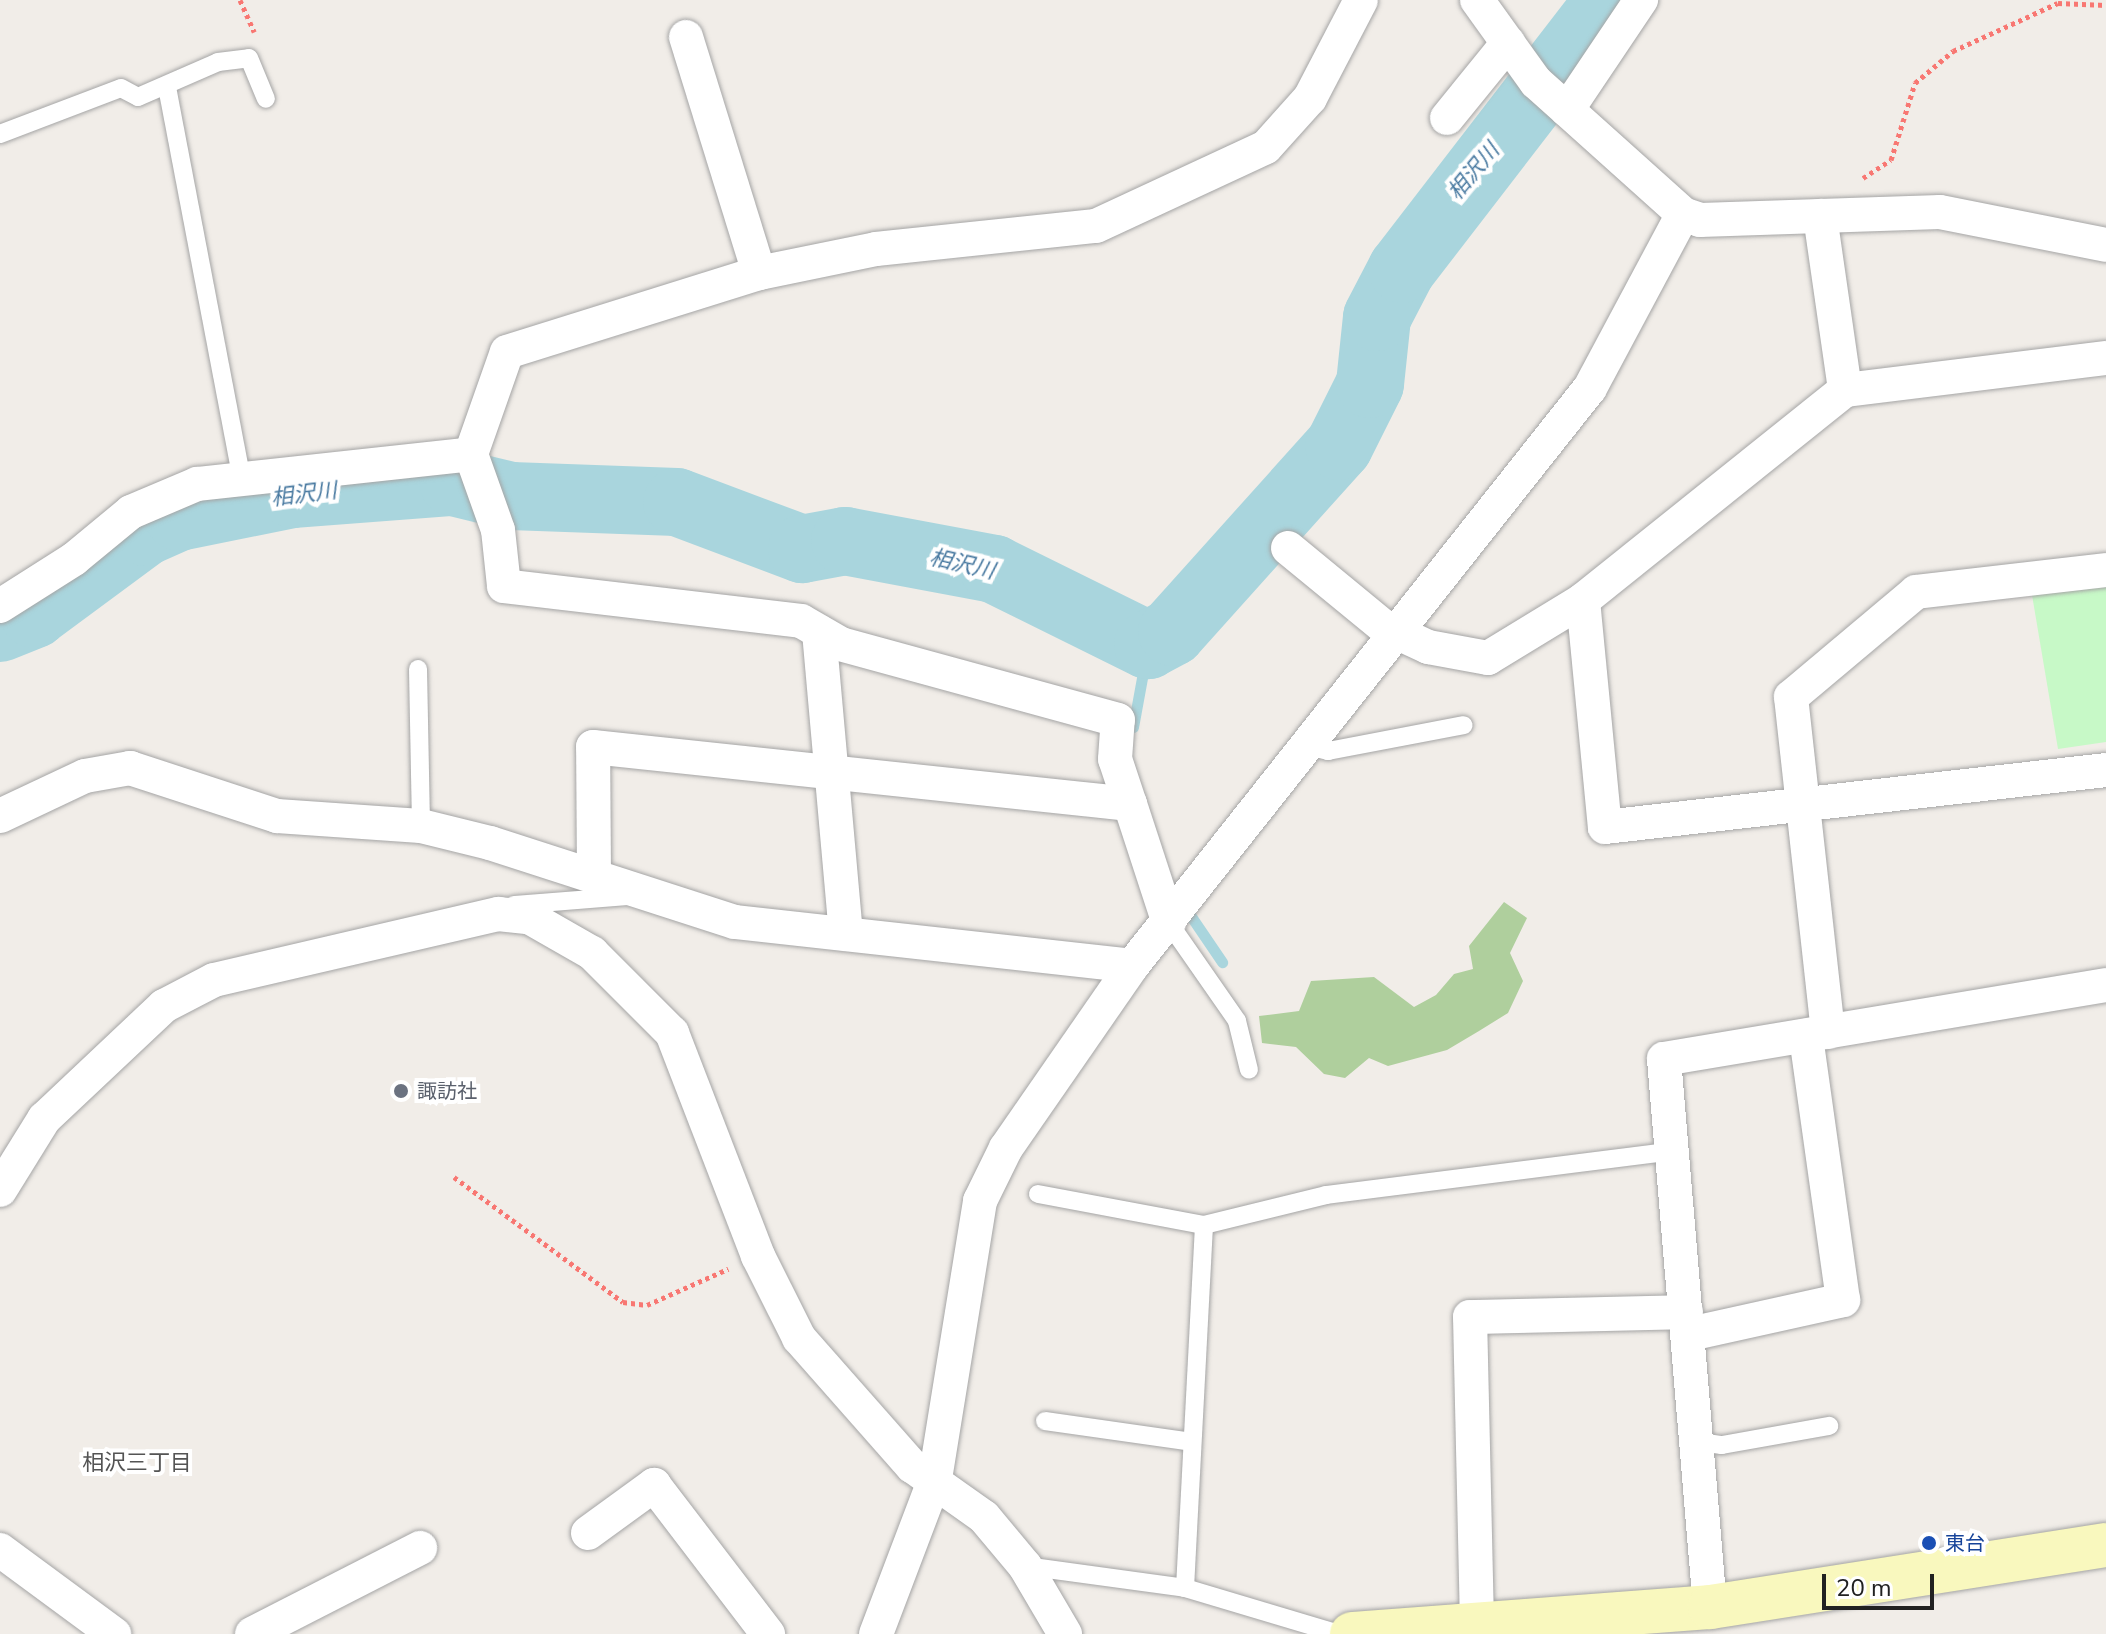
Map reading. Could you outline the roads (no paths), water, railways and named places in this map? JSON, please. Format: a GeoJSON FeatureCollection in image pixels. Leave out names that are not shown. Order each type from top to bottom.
{"type":"FeatureCollection","features":[{"type":"Feature","properties":{"kind":"street"},"geometry":{"type":"LineString","coordinates":[[1180,912],[1130,804],[1115,759],[1118,720],[841,644],[801,621],[504,586],[492,512],[474,464],[507,352],[759,273],[876,249],[1096,226],[1175,193],[1266,147],[1310,98],[1361,0]]}},
{"type":"Feature","properties":{"kind":"street"},"geometry":{"type":"LineString","coordinates":[[1477,0],[1553,97],[1683,214],[1700,220],[1940,212],[2106,245]]}},
{"type":"Feature","properties":{"kind":"street"},"geometry":{"type":"LineString","coordinates":[[1553,97],[1641,0]]}},
{"type":"Feature","properties":{"kind":"street"},"geometry":{"type":"LineString","coordinates":[[686,37],[759,273]]}},
{"type":"Feature","properties":{"kind":"street"},"geometry":{"type":"LineString","coordinates":[[1447,118],[1508,43]]}},
{"type":"Feature","properties":{"kind":"street"},"geometry":{"type":"LineString","coordinates":[[876,1634],[935,1479],[980,1201],[1006,1148],[1132,966],[1180,912],[1308,746],[1400,636],[1590,388],[1683,214]]}},
{"type":"Feature","properties":{"kind":"street"},"geometry":{"type":"LineString","coordinates":[[1820,216],[1845,390]]}},
{"type":"Feature","properties":{"kind":"street"},"geometry":{"type":"LineString","coordinates":[[1288,548],[1400,636],[1488,658],[1583,600],[1845,390],[2106,358]]}},
{"type":"Feature","properties":{"kind":"street"},"geometry":{"type":"LineString","coordinates":[[0,606],[74,559],[131,512],[197,484],[241,476],[474,464]]}},
{"type":"Feature","properties":{"kind":"street"},"geometry":{"type":"LineString","coordinates":[[1477,1624],[1470,1317],[1688,1323],[1843,1300],[1817,1034],[1791,697],[1916,592],[2106,570]]}},
{"type":"Feature","properties":{"kind":"street"},"geometry":{"type":"LineString","coordinates":[[1583,600],[1605,827],[2106,770]]}},
{"type":"Feature","properties":{"kind":"street"},"geometry":{"type":"LineString","coordinates":[[819,632],[846,934]]}},
{"type":"Feature","properties":{"kind":"street"},"geometry":{"type":"LineString","coordinates":[[594,876],[593,747],[831,769],[1130,804]]}},
{"type":"Feature","properties":{"kind":"street"},"geometry":{"type":"LineString","coordinates":[[1,815],[85,776],[130,768],[277,816],[421,826],[594,876],[636,895],[735,922],[1132,966]]}},
{"type":"Feature","properties":{"kind":"street"},"geometry":{"type":"LineString","coordinates":[[0,1190],[44,1119],[164,1006],[214,980],[498,914],[529,917],[592,953],[672,1033],[758,1256],[799,1338],[834,1382],[912,1466],[935,1479],[984,1517],[1025,1566],[1065,1634]]}},
{"type":"Feature","properties":{"kind":"street"},"geometry":{"type":"LineString","coordinates":[[1710,1607],[1700,1442],[1664,1059],[2106,985]]}},
{"type":"Feature","properties":{"kind":"street"},"geometry":{"type":"LineString","coordinates":[[588,1533],[654,1485],[768,1634]]}},
{"type":"Feature","properties":{"kind":"street"},"geometry":{"type":"LineString","coordinates":[[1352,1634],[1710,1607],[2106,1545]]}},
{"type":"Feature","properties":{"kind":"street"},"geometry":{"type":"LineString","coordinates":[[252,1634],[420,1548]]}},
{"type":"Feature","properties":{"kind":"street"},"geometry":{"type":"LineString","coordinates":[[0,1550],[114,1634]]}},
{"type":"Feature","properties":{"kind":"lane"},"geometry":{"type":"LineString","coordinates":[[0,134],[121,88],[138,97],[167,87],[218,62],[249,58],[266,99]]}},
{"type":"Feature","properties":{"kind":"lane"},"geometry":{"type":"LineString","coordinates":[[167,87],[241,476]]}},
{"type":"Feature","properties":{"kind":"lane"},"geometry":{"type":"LineString","coordinates":[[418,669],[421,826]]}},
{"type":"Feature","properties":{"kind":"lane"},"geometry":{"type":"LineString","coordinates":[[1308,746],[1328,751],[1464,725]]}},
{"type":"Feature","properties":{"kind":"lane"},"geometry":{"type":"LineString","coordinates":[[498,914],[516,904],[636,895]]}},
{"type":"Feature","properties":{"kind":"lane"},"geometry":{"type":"LineString","coordinates":[[1180,912],[1237,1021],[1249,1070]]}},
{"type":"Feature","properties":{"kind":"lane"},"geometry":{"type":"LineString","coordinates":[[1038,1194],[1204,1225],[1326,1195],[1672,1151]]}},
{"type":"Feature","properties":{"kind":"lane"},"geometry":{"type":"LineString","coordinates":[[1185,1588],[1204,1225]]}},
{"type":"Feature","properties":{"kind":"lane"},"geometry":{"type":"LineString","coordinates":[[1045,1421],[1192,1442]]}},
{"type":"Feature","properties":{"kind":"lane"},"geometry":{"type":"LineString","coordinates":[[1700,1442],[1722,1445],[1829,1426]]}},
{"type":"Feature","properties":{"kind":"lane"},"geometry":{"type":"LineString","coordinates":[[1025,1566],[1185,1588],[1339,1634]]}},
{"type":"Feature","properties":{"kind":"waterway","name":"相沢川"},"geometry":{"type":"LineString","coordinates":[[0,628],[34,614],[145,532],[179,517],[292,494],[453,482],[511,496],[677,502],[802,549],[845,541],[994,569],[1148,645],[1172,632],[1339,446],[1370,384],[1377,317],[1402,269],[1609,0]]}},
{"type":"Feature","properties":{"kind":"waterway"},"geometry":{"type":"LineString","coordinates":[[1133,727],[1148,645]]}},
{"type":"Feature","properties":{"kind":"waterway"},"geometry":{"type":"LineString","coordinates":[[1184,906],[1222,962]]}},
{"type":"Feature","properties":{"kind":"place","name":"諏訪社"},"geometry":{"type":"Point","coordinates":[401,1091]}},
{"type":"Feature","properties":{"kind":"place","name":"東台"},"geometry":{"type":"Point","coordinates":[1929,1543]}},
{"type":"Feature","properties":{"kind":"district","name":"相沢三丁目"},"geometry":{"type":"Point","coordinates":[137,1464]}}]}
